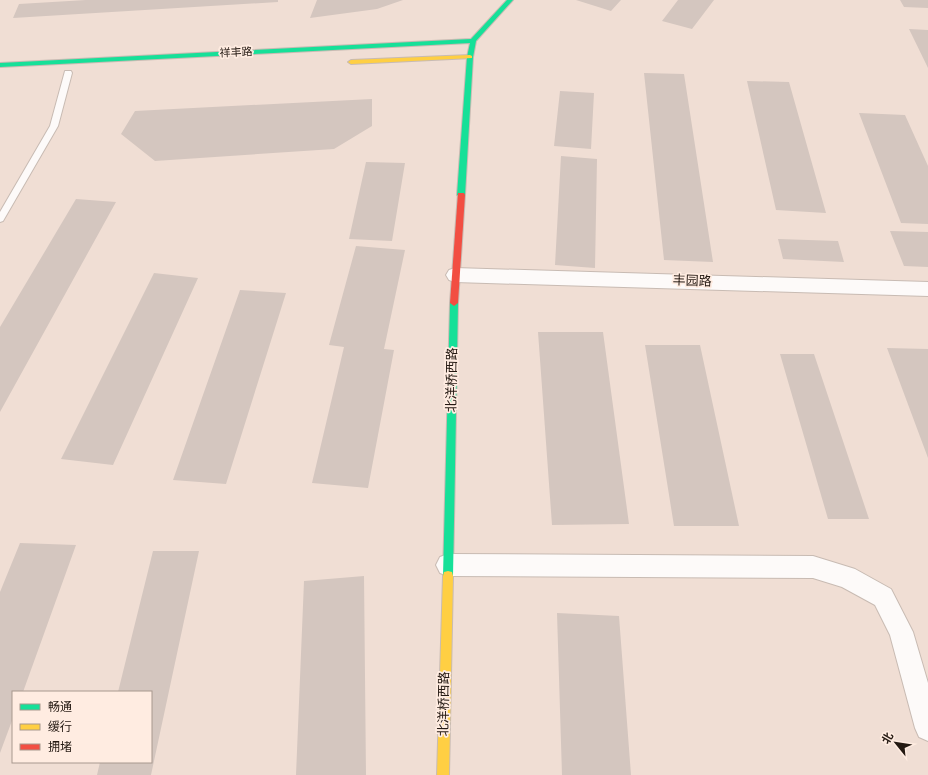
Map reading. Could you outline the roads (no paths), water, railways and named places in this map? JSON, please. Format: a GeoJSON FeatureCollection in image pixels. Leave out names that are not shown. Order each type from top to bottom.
{"type":"FeatureCollection","features":[{"type":"Feature","properties":{"kind":"main road"},"geometry":{"type":"LineString","coordinates":[[473,40],[510,0]]}},
{"type":"Feature","properties":{"kind":"main road","name":"北洋桥西路"},"geometry":{"type":"LineString","coordinates":[[443,775],[455,275],[470,57],[473,40]]}},
{"type":"Feature","properties":{"kind":"main road","name":"祥丰路"},"geometry":{"type":"LineString","coordinates":[[0,65],[473,40]]}},
{"type":"Feature","properties":{"kind":"main road"},"geometry":{"type":"LineString","coordinates":[[344,62],[470,57]]}},
{"type":"Feature","properties":{"kind":"street","name":"丰园路"},"geometry":{"type":"LineString","coordinates":[[455,275],[928,289]]}},
{"type":"Feature","properties":{"kind":"street"},"geometry":{"type":"LineString","coordinates":[[448,565],[813,567],[847,577],[883,597],[901,632],[928,728]]}},
{"type":"Feature","properties":{"kind":"lane"},"geometry":{"type":"LineString","coordinates":[[0,220],[54,126],[68,73]]}}]}
